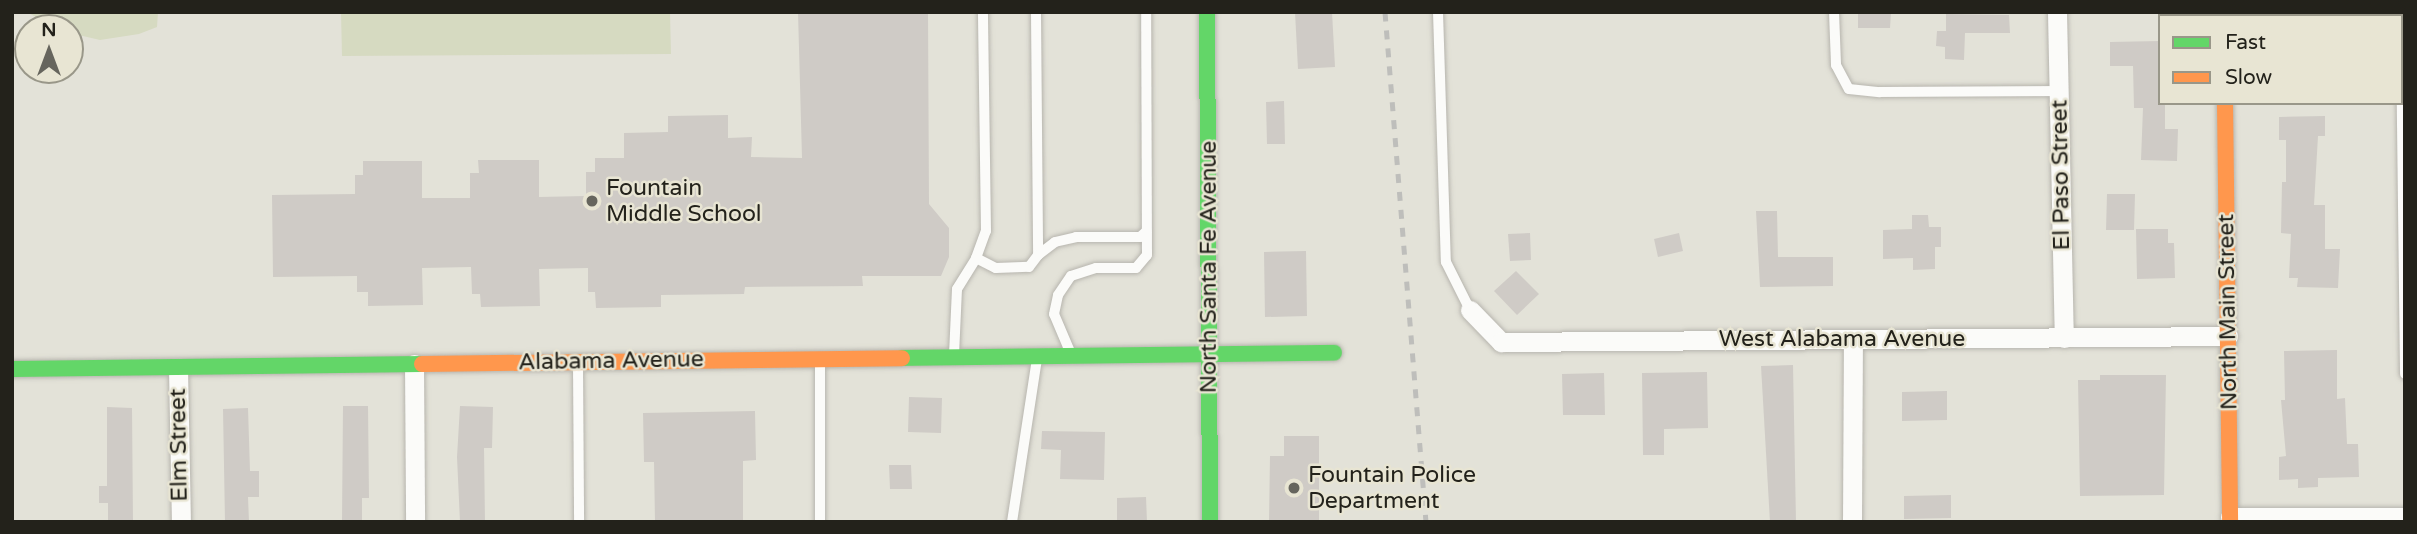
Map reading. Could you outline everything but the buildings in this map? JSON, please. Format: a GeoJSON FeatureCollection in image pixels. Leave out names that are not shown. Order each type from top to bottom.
{"type":"FeatureCollection","features":[{"type":"Feature","properties":{"kind":"street","name":"North Santa Fe Avenue"},"geometry":{"type":"LineString","coordinates":[[1207,12],[1210,522]]}},
{"type":"Feature","properties":{"kind":"street","name":"El Paso Street"},"geometry":{"type":"LineString","coordinates":[[2057,12],[2064,338]]}},
{"type":"Feature","properties":{"kind":"street","name":"North Main Street"},"geometry":{"type":"LineString","coordinates":[[2225,105],[2230,519]]}},
{"type":"Feature","properties":{"kind":"street","name":"West Alabama Avenue"},"geometry":{"type":"LineString","coordinates":[[1470,310],[1501,342],[2228,336]]}},
{"type":"Feature","properties":{"kind":"street"},"geometry":{"type":"LineString","coordinates":[[1853,339],[1853,522]]}},
{"type":"Feature","properties":{"kind":"street","name":"Alabama Avenue"},"geometry":{"type":"LineString","coordinates":[[12,369],[1334,353]]}},
{"type":"Feature","properties":{"kind":"street"},"geometry":{"type":"LineString","coordinates":[[414,363],[415,522]]}},
{"type":"Feature","properties":{"kind":"street","name":"Elm Street"},"geometry":{"type":"LineString","coordinates":[[178,368],[181,522]]}},
{"type":"Feature","properties":{"kind":"street"},"geometry":{"type":"LineString","coordinates":[[2230,519],[2405,517]]}},
{"type":"Feature","properties":{"kind":"lane"},"geometry":{"type":"LineString","coordinates":[[953,358],[957,289],[976,258],[986,231],[983,12]]}},
{"type":"Feature","properties":{"kind":"lane"},"geometry":{"type":"LineString","coordinates":[[1036,12],[1038,255]]}},
{"type":"Feature","properties":{"kind":"lane"},"geometry":{"type":"LineString","coordinates":[[1072,357],[1055,314],[1058,295],[1071,276],[1096,268],[1136,268],[1147,255],[1146,12]]}},
{"type":"Feature","properties":{"kind":"lane"},"geometry":{"type":"LineString","coordinates":[[1438,12],[1446,262],[1470,310]]}},
{"type":"Feature","properties":{"kind":"lane"},"geometry":{"type":"LineString","coordinates":[[1833,12],[1836,65],[1849,89],[1880,92],[2059,91]]}},
{"type":"Feature","properties":{"kind":"lane"},"geometry":{"type":"LineString","coordinates":[[2402,105],[2405,374]]}},
{"type":"Feature","properties":{"kind":"lane"},"geometry":{"type":"LineString","coordinates":[[976,258],[996,268],[1029,267],[1038,255],[1055,242],[1076,237],[1140,237],[1147,231]]}},
{"type":"Feature","properties":{"kind":"lane"},"geometry":{"type":"LineString","coordinates":[[1012,522],[1037,357]]}},
{"type":"Feature","properties":{"kind":"lane"},"geometry":{"type":"LineString","coordinates":[[820,359],[820,522]]}},
{"type":"Feature","properties":{"kind":"lane"},"geometry":{"type":"LineString","coordinates":[[578,362],[579,522]]}},
{"type":"Feature","properties":{"kind":"green space"},"geometry":{"type":"Polygon","coordinates":[[[27,12],[158,12],[157,27],[139,34],[100,40],[84,36],[84,14],[27,12]]]}},
{"type":"Feature","properties":{"kind":"green space"},"geometry":{"type":"Polygon","coordinates":[[[341,12],[670,12],[671,54],[342,56],[341,12]]]}},
{"type":"Feature","properties":{"kind":"railway"},"geometry":{"type":"LineString","coordinates":[[1385,12],[1426,522]]}},
{"type":"Feature","properties":{"kind":"traffic: fast"},"geometry":{"type":"LineString","coordinates":[[1207,12],[1210,522]]}},
{"type":"Feature","properties":{"kind":"traffic: fast"},"geometry":{"type":"LineString","coordinates":[[902,358],[1334,353]]}},
{"type":"Feature","properties":{"kind":"traffic: fast"},"geometry":{"type":"LineString","coordinates":[[12,369],[422,364]]}},
{"type":"Feature","properties":{"kind":"traffic: slow"},"geometry":{"type":"LineString","coordinates":[[2225,105],[2230,522]]}},
{"type":"Feature","properties":{"kind":"traffic: slow"},"geometry":{"type":"LineString","coordinates":[[422,364],[902,358]]}},
{"type":"Feature","properties":{"kind":"place","name":"Fountain Middle School"},"geometry":{"type":"Point","coordinates":[592,201]}},
{"type":"Feature","properties":{"kind":"place","name":"Fountain Police Department"},"geometry":{"type":"Point","coordinates":[1294,488]}}]}
